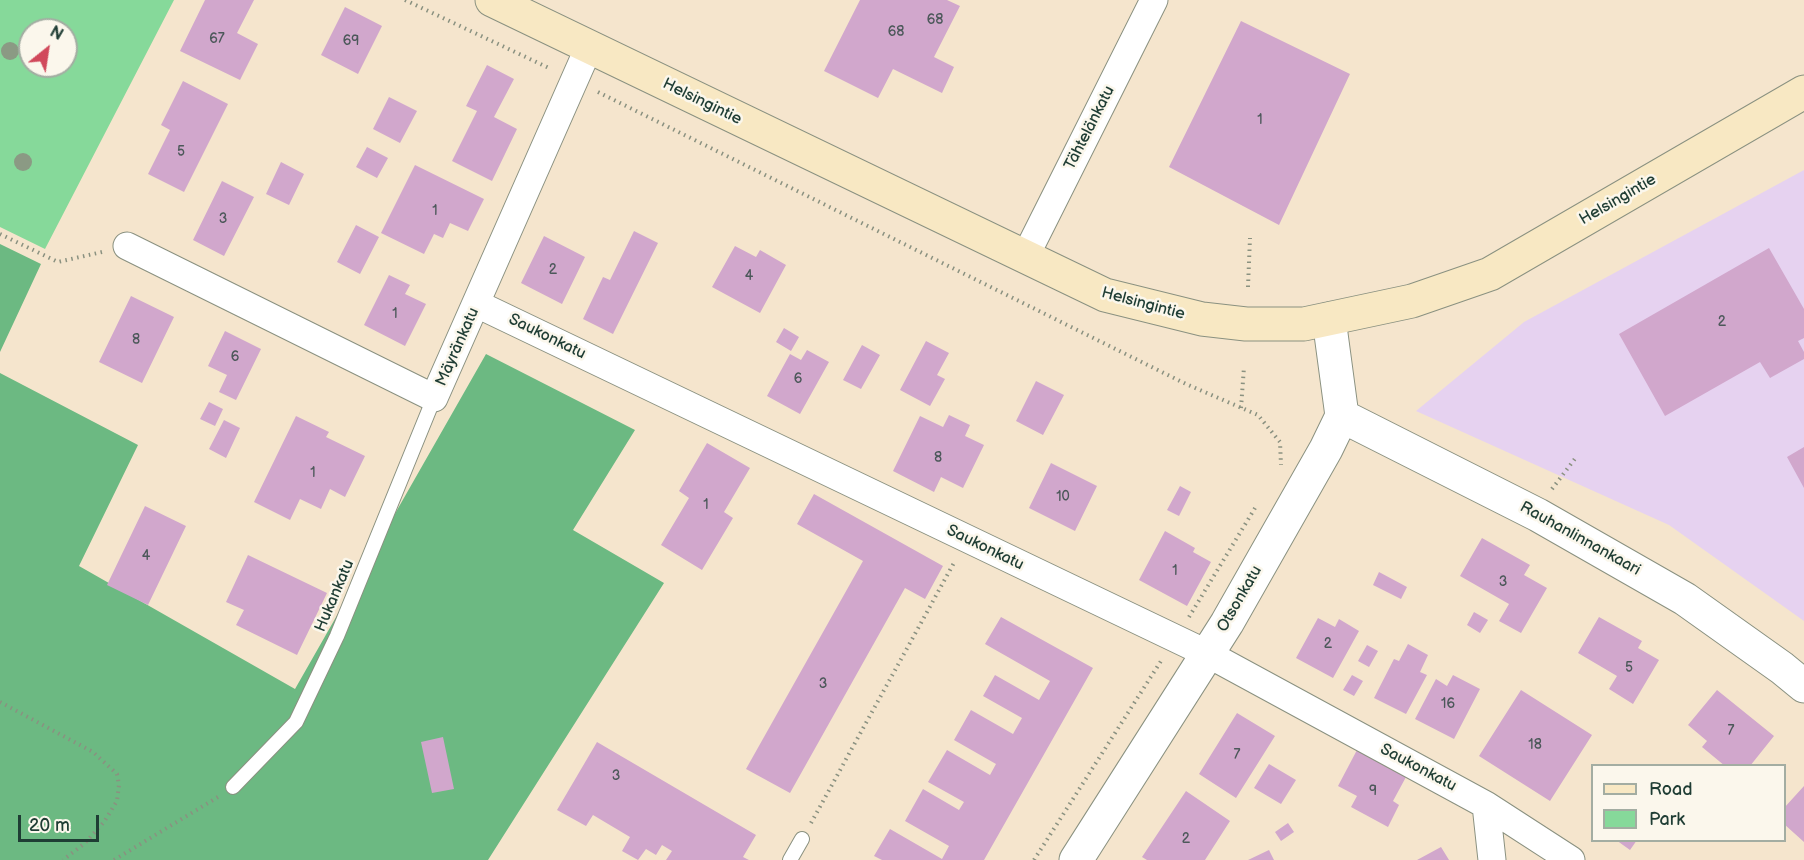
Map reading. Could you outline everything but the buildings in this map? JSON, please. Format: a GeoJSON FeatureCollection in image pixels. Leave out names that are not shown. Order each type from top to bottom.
{"type":"FeatureCollection","features":[{"type":"Feature","properties":{"kind":"main road","name":"Helsingintie"},"geometry":{"type":"LineString","coordinates":[[492,0],[1105,295],[1202,319],[1246,324],[1304,324],[1412,301],[1490,274],[1804,92]]}},
{"type":"Feature","properties":{"kind":"street","name":"Tähtelänkatu"},"geometry":{"type":"LineString","coordinates":[[1025,257],[1154,0]]}},
{"type":"Feature","properties":{"kind":"street","name":"Mäyränkatu"},"geometry":{"type":"LineString","coordinates":[[126,246],[434,398],[588,47]]}},
{"type":"Feature","properties":{"kind":"street","name":"Saukonkatu"},"geometry":{"type":"LineString","coordinates":[[477,304],[1208,654],[1486,805],[1571,860]]}},
{"type":"Feature","properties":{"kind":"street"},"geometry":{"type":"LineString","coordinates":[[1329,318],[1342,416]]}},
{"type":"Feature","properties":{"kind":"street","name":"Otsonkatu"},"geometry":{"type":"LineString","coordinates":[[1076,860],[1208,654],[1326,449],[1342,416]]}},
{"type":"Feature","properties":{"kind":"street","name":"Rauhanlinnankaari"},"geometry":{"type":"LineString","coordinates":[[1342,416],[1538,515],[1637,570],[1685,599],[1804,686]]}},
{"type":"Feature","properties":{"kind":"street"},"geometry":{"type":"LineString","coordinates":[[1486,805],[1492,860]]}},
{"type":"Feature","properties":{"kind":"lane","name":"Hukankatu"},"geometry":{"type":"LineString","coordinates":[[233,787],[296,722],[337,636],[434,398]]}},
{"type":"Feature","properties":{"kind":"lane"},"geometry":{"type":"LineString","coordinates":[[790,860],[802,839]]}},
{"type":"Feature","properties":{"kind":"path"},"geometry":{"type":"LineString","coordinates":[[405,0],[573,80],[1186,384],[1258,415],[1280,442],[1281,464],[1276,473]]}},
{"type":"Feature","properties":{"kind":"path"},"geometry":{"type":"LineString","coordinates":[[0,234],[58,262],[126,246]]}},
{"type":"Feature","properties":{"kind":"path"},"geometry":{"type":"LineString","coordinates":[[1248,287],[1250,238]]}},
{"type":"Feature","properties":{"kind":"path"},"geometry":{"type":"LineString","coordinates":[[1241,408],[1244,367]]}},
{"type":"Feature","properties":{"kind":"path"},"geometry":{"type":"LineString","coordinates":[[1550,492],[1577,456]]}},
{"type":"Feature","properties":{"kind":"path"},"geometry":{"type":"LineString","coordinates":[[1034,860],[1175,640],[1259,501]]}},
{"type":"Feature","properties":{"kind":"path"},"geometry":{"type":"LineString","coordinates":[[802,839],[967,539]]}},
{"type":"Feature","properties":{"kind":"path"},"geometry":{"type":"LineString","coordinates":[[0,702],[93,752],[117,774],[119,785],[117,801],[98,829],[85,843],[63,860]]}},
{"type":"Feature","properties":{"kind":"path"},"geometry":{"type":"LineString","coordinates":[[114,860],[233,787]]}},
{"type":"Feature","properties":{"kind":"shaded area"},"geometry":{"type":"Polygon","coordinates":[[[1804,170],[1804,621],[1669,525],[1416,411],[1524,322],[1804,170]]]}},
{"type":"Feature","properties":{"kind":"green space"},"geometry":{"type":"Polygon","coordinates":[[[0,0],[174,0],[45,249],[0,227],[0,0]]]}},
{"type":"Feature","properties":{"kind":"green space"},"geometry":{"type":"Polygon","coordinates":[[[0,244],[41,264],[0,352],[0,244]]]}},
{"type":"Feature","properties":{"kind":"green space"},"geometry":{"type":"Polygon","coordinates":[[[486,354],[635,430],[573,530],[664,583],[488,860],[0,860],[0,373],[138,445],[79,566],[295,689],[486,354]]]}}]}
